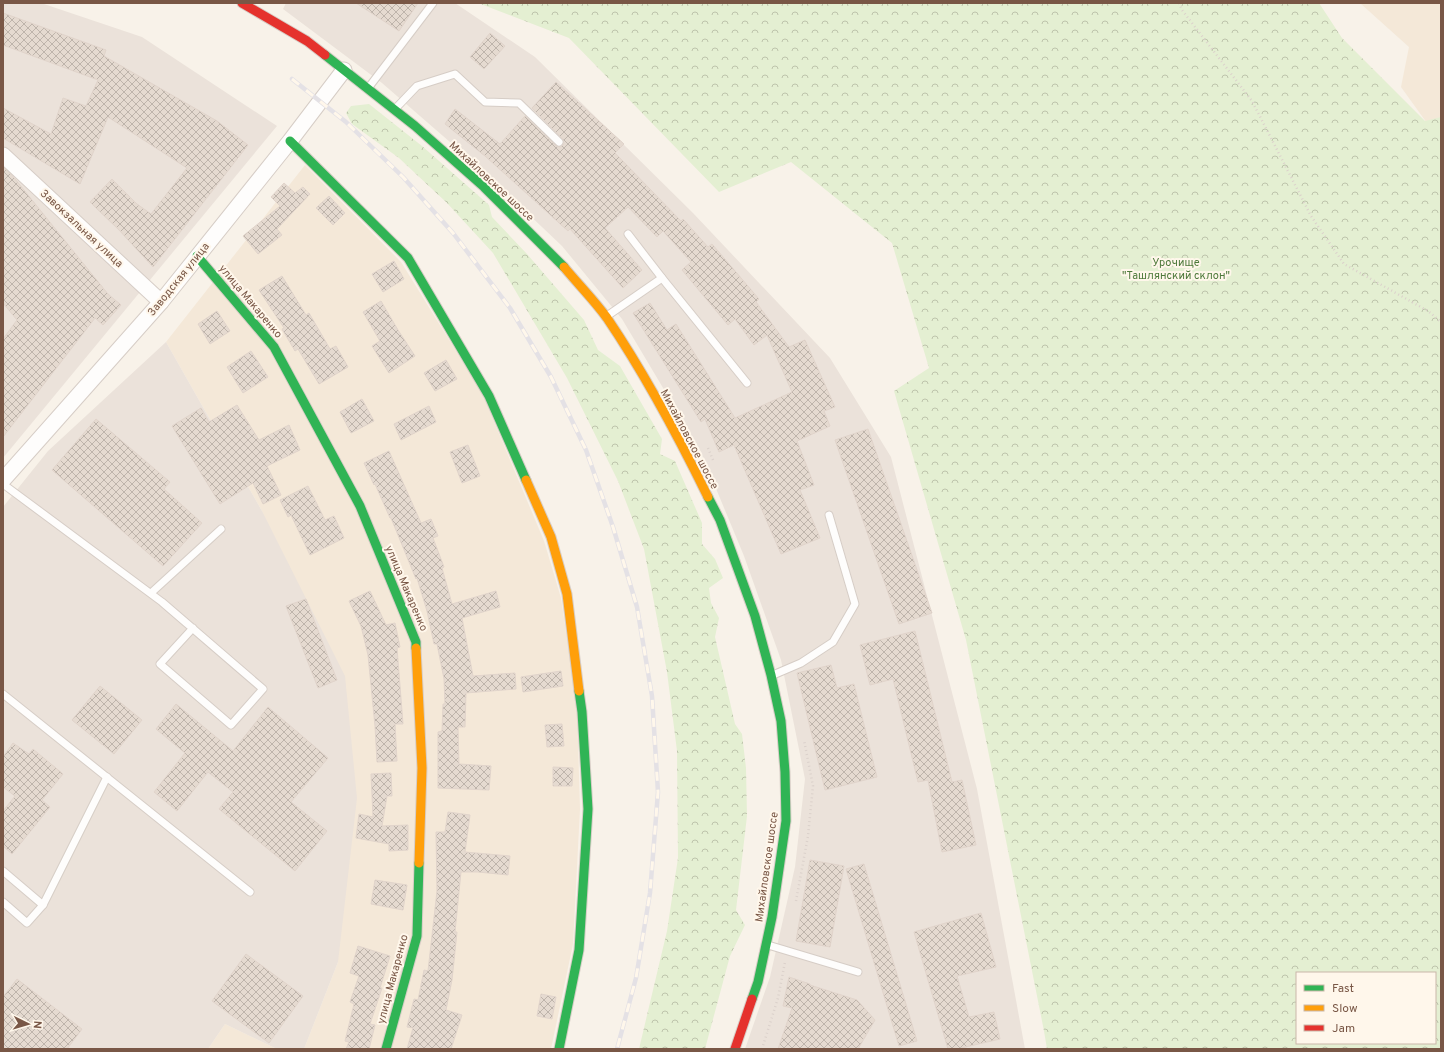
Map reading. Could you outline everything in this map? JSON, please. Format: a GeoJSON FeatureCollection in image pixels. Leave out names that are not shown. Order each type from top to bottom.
{"type":"FeatureCollection","features":[{"type":"Feature","properties":{"kind":"street","name":"Михайловское шоссе"},"geometry":{"type":"LineString","coordinates":[[242,3],[307,41],[415,126],[484,187],[562,265],[606,317],[639,370],[682,445],[720,520],[754,616],[770,675],[781,721],[785,772],[786,821],[772,916],[758,982],[735,1049]]}},
{"type":"Feature","properties":{"kind":"street","name":"Заводская улица"},"geometry":{"type":"LineString","coordinates":[[3,480],[161,302],[290,141],[344,70]]}},
{"type":"Feature","properties":{"kind":"street"},"geometry":{"type":"LineString","coordinates":[[290,141],[408,258],[489,396],[551,537],[567,594],[582,712],[588,808],[579,950],[558,1049]]}},
{"type":"Feature","properties":{"kind":"street","name":"Завокзальная улица"},"geometry":{"type":"LineString","coordinates":[[3,155],[161,302]]}},
{"type":"Feature","properties":{"kind":"street","name":"улица Макаренко"},"geometry":{"type":"LineString","coordinates":[[197,256],[274,347],[360,506],[416,642],[422,768],[417,936],[386,1049]]}},
{"type":"Feature","properties":{"kind":"lane"},"geometry":{"type":"LineString","coordinates":[[368,89],[433,3]]}},
{"type":"Feature","properties":{"kind":"lane"},"geometry":{"type":"LineString","coordinates":[[394,110],[417,86],[455,74],[485,102],[519,103],[559,142]]}},
{"type":"Feature","properties":{"kind":"lane"},"geometry":{"type":"LineString","coordinates":[[628,234],[747,383]]}},
{"type":"Feature","properties":{"kind":"lane"},"geometry":{"type":"LineString","coordinates":[[606,317],[662,278]]}},
{"type":"Feature","properties":{"kind":"lane"},"geometry":{"type":"LineString","coordinates":[[3,484],[151,593],[193,628],[263,689],[231,725],[160,664],[193,628]]}},
{"type":"Feature","properties":{"kind":"lane"},"geometry":{"type":"LineString","coordinates":[[770,675],[801,663],[833,642],[855,604],[829,515]]}},
{"type":"Feature","properties":{"kind":"lane"},"geometry":{"type":"LineString","coordinates":[[151,593],[220,529]]}},
{"type":"Feature","properties":{"kind":"lane"},"geometry":{"type":"LineString","coordinates":[[3,694],[250,892]]}},
{"type":"Feature","properties":{"kind":"lane"},"geometry":{"type":"LineString","coordinates":[[3,902],[28,923],[43,905],[107,777]]}},
{"type":"Feature","properties":{"kind":"lane"},"geometry":{"type":"LineString","coordinates":[[3,871],[43,905]]}},
{"type":"Feature","properties":{"kind":"lane"},"geometry":{"type":"LineString","coordinates":[[766,944],[858,972]]}},
{"type":"Feature","properties":{"kind":"path"},"geometry":{"type":"LineString","coordinates":[[1178,3],[1252,101],[1310,216],[1344,264],[1428,311],[1441,322]]}},
{"type":"Feature","properties":{"kind":"path"},"geometry":{"type":"LineString","coordinates":[[708,448],[714,462]]}},
{"type":"Feature","properties":{"kind":"path"},"geometry":{"type":"LineString","coordinates":[[796,905],[808,836],[813,786],[803,734]]}},
{"type":"Feature","properties":{"kind":"path"},"geometry":{"type":"LineString","coordinates":[[762,1049],[778,998],[787,950]]}},
{"type":"Feature","properties":{"kind":"shaded area"},"geometry":{"type":"Polygon","coordinates":[[[3,3],[41,3],[142,37],[277,126],[3,458],[3,3]]]}},
{"type":"Feature","properties":{"kind":"shaded area"},"geometry":{"type":"Polygon","coordinates":[[[286,3],[455,3],[535,57],[693,213],[830,358],[891,457],[977,789],[1025,1049],[745,1049],[770,977],[795,867],[805,779],[781,660],[744,556],[700,450],[622,319],[562,246],[481,169],[382,83],[283,9],[286,3]]]}},
{"type":"Feature","properties":{"kind":"shaded area"},"geometry":{"type":"Polygon","coordinates":[[[1360,3],[1441,3],[1441,138],[1432,130],[1401,87],[1409,47],[1360,3]]]}},
{"type":"Feature","properties":{"kind":"shaded area"},"geometry":{"type":"Polygon","coordinates":[[[305,165],[401,262],[482,393],[544,541],[561,598],[577,708],[580,809],[573,944],[551,1049],[304,1049],[338,962],[262,511],[166,342],[305,165]]]}},
{"type":"Feature","properties":{"kind":"shaded area"},"geometry":{"type":"Polygon","coordinates":[[[166,342],[262,511],[345,676],[357,798],[338,962],[304,1049],[277,1049],[225,1024],[208,1049],[3,1049],[3,507],[48,451],[166,342]]]}},
{"type":"Feature","properties":{"kind":"shaded area"},"geometry":{"type":"Polygon","coordinates":[[[225,1024],[277,1049],[208,1049],[225,1024]]]}},
{"type":"Feature","properties":{"kind":"green space","name":"Урочище \"Ташлянский склон\""},"geometry":{"type":"Polygon","coordinates":[[[478,3],[1319,3],[1342,38],[1425,121],[1441,117],[1441,1049],[1047,1049],[966,640],[894,391],[929,368],[892,243],[791,162],[719,192],[569,38],[478,3]]]}},
{"type":"Feature","properties":{"kind":"green space"},"geometry":{"type":"Polygon","coordinates":[[[369,104],[422,146],[489,205],[492,217],[527,254],[584,320],[598,350],[620,366],[662,439],[660,454],[675,461],[702,523],[702,544],[715,559],[723,578],[709,588],[711,603],[719,618],[715,637],[735,724],[742,734],[746,768],[747,816],[736,910],[745,925],[730,956],[705,1049],[639,1049],[667,931],[678,858],[677,751],[667,672],[644,549],[618,481],[567,378],[493,253],[447,203],[399,158],[352,124],[346,113],[351,106],[369,104]]]}},
{"type":"Feature","properties":{"kind":"building"},"geometry":{"type":"Polygon","coordinates":[[[356,3],[418,3],[399,31],[356,3]]]}},
{"type":"Feature","properties":{"kind":"building"},"geometry":{"type":"Polygon","coordinates":[[[3,13],[106,50],[104,56],[217,121],[248,145],[153,267],[119,230],[90,202],[112,179],[137,204],[151,214],[187,168],[108,117],[80,184],[3,138],[3,108],[51,134],[63,98],[86,106],[98,80],[3,45],[3,13]]]}},
{"type":"Feature","properties":{"kind":"building"},"geometry":{"type":"Polygon","coordinates":[[[490,33],[505,46],[484,69],[470,57],[490,33]]]}},
{"type":"Feature","properties":{"kind":"building"},"geometry":{"type":"Polygon","coordinates":[[[556,82],[624,144],[615,153],[681,221],[683,219],[708,247],[712,244],[759,299],[756,302],[789,347],[805,340],[835,407],[824,411],[830,426],[797,441],[814,485],[800,490],[820,538],[781,554],[734,445],[719,452],[705,419],[701,422],[633,313],[650,303],[667,330],[676,324],[735,418],[792,392],[767,335],[754,345],[735,319],[728,325],[682,270],[691,262],[663,231],[657,237],[628,207],[605,228],[642,270],[623,288],[570,229],[568,231],[485,156],[445,124],[455,109],[500,144],[525,116],[556,146],[561,147],[564,144],[563,139],[532,108],[556,82]]]}},
{"type":"Feature","properties":{"kind":"building"},"geometry":{"type":"Polygon","coordinates":[[[3,167],[11,174],[108,294],[121,305],[103,325],[95,318],[3,437],[3,339],[17,320],[3,303],[3,167]]]}},
{"type":"Feature","properties":{"kind":"building"},"geometry":{"type":"Polygon","coordinates":[[[284,183],[295,193],[303,187],[310,194],[277,229],[282,235],[258,254],[243,236],[280,206],[271,197],[284,183]]]}},
{"type":"Feature","properties":{"kind":"building"},"geometry":{"type":"Polygon","coordinates":[[[329,196],[345,213],[333,225],[316,208],[329,196]]]}},
{"type":"Feature","properties":{"kind":"building"},"geometry":{"type":"Polygon","coordinates":[[[394,261],[404,279],[383,292],[372,274],[394,261]]]}},
{"type":"Feature","properties":{"kind":"building"},"geometry":{"type":"Polygon","coordinates":[[[282,276],[306,315],[309,313],[330,349],[336,346],[348,367],[319,384],[298,349],[295,351],[282,329],[284,328],[259,290],[282,276]]]}},
{"type":"Feature","properties":{"kind":"building"},"geometry":{"type":"Polygon","coordinates":[[[381,301],[415,356],[389,373],[372,346],[380,341],[363,312],[381,301]]]}},
{"type":"Feature","properties":{"kind":"building"},"geometry":{"type":"Polygon","coordinates":[[[217,311],[230,331],[210,344],[198,324],[217,311]]]}},
{"type":"Feature","properties":{"kind":"building"},"geometry":{"type":"Polygon","coordinates":[[[251,351],[268,377],[243,393],[227,367],[251,351]]]}},
{"type":"Feature","properties":{"kind":"building"},"geometry":{"type":"Polygon","coordinates":[[[446,360],[457,379],[435,391],[424,373],[446,360]]]}},
{"type":"Feature","properties":{"kind":"building"},"geometry":{"type":"Polygon","coordinates":[[[362,399],[374,421],[351,433],[340,412],[362,399]]]}},
{"type":"Feature","properties":{"kind":"building"},"geometry":{"type":"Polygon","coordinates":[[[237,405],[259,440],[289,425],[300,450],[267,466],[281,495],[263,504],[253,483],[220,504],[172,426],[201,408],[209,422],[237,405]]]}},
{"type":"Feature","properties":{"kind":"building"},"geometry":{"type":"Polygon","coordinates":[[[429,406],[436,422],[401,440],[394,424],[429,406]]]}},
{"type":"Feature","properties":{"kind":"building"},"geometry":{"type":"Polygon","coordinates":[[[96,419],[170,482],[164,489],[202,523],[163,566],[52,470],[96,419]]]}},
{"type":"Feature","properties":{"kind":"building"},"geometry":{"type":"Polygon","coordinates":[[[868,429],[932,613],[899,624],[835,440],[868,429]]]}},
{"type":"Feature","properties":{"kind":"building"},"geometry":{"type":"Polygon","coordinates":[[[468,445],[480,476],[462,483],[450,452],[468,445]]]}},
{"type":"Feature","properties":{"kind":"building"},"geometry":{"type":"Polygon","coordinates":[[[389,451],[421,523],[431,519],[438,536],[433,538],[444,567],[442,568],[452,604],[496,591],[500,607],[462,618],[473,676],[515,673],[516,689],[466,693],[465,727],[458,727],[459,764],[491,766],[489,790],[438,788],[438,732],[442,731],[443,704],[445,704],[444,679],[437,644],[434,644],[427,611],[417,578],[416,579],[391,518],[364,463],[389,451]]]}},
{"type":"Feature","properties":{"kind":"building"},"geometry":{"type":"Polygon","coordinates":[[[308,486],[325,520],[334,516],[344,538],[310,555],[291,515],[288,517],[280,500],[308,486]]]}},
{"type":"Feature","properties":{"kind":"building"},"geometry":{"type":"Polygon","coordinates":[[[370,591],[386,625],[395,623],[400,647],[397,648],[403,724],[395,724],[397,761],[377,762],[368,655],[361,626],[349,601],[370,591]]]}},
{"type":"Feature","properties":{"kind":"building"},"geometry":{"type":"Polygon","coordinates":[[[306,599],[337,680],[318,688],[286,606],[306,599]]]}},
{"type":"Feature","properties":{"kind":"building"},"geometry":{"type":"Polygon","coordinates":[[[915,631],[952,782],[962,780],[976,845],[942,852],[928,780],[918,782],[893,679],[870,685],[860,645],[915,631]]]}},
{"type":"Feature","properties":{"kind":"building"},"geometry":{"type":"Polygon","coordinates":[[[831,665],[837,688],[854,684],[877,777],[825,790],[797,673],[831,665]]]}},
{"type":"Feature","properties":{"kind":"building"},"geometry":{"type":"Polygon","coordinates":[[[561,671],[563,686],[523,692],[521,677],[561,671]]]}},
{"type":"Feature","properties":{"kind":"building"},"geometry":{"type":"Polygon","coordinates":[[[100,686],[142,720],[114,754],[72,720],[100,686]]]}},
{"type":"Feature","properties":{"kind":"building"},"geometry":{"type":"Polygon","coordinates":[[[176,704],[233,751],[268,707],[328,758],[291,802],[327,831],[295,871],[219,809],[233,792],[208,772],[177,811],[154,792],[185,753],[156,729],[176,704]]]}},
{"type":"Feature","properties":{"kind":"building"},"geometry":{"type":"Polygon","coordinates":[[[562,724],[564,746],[547,747],[545,725],[562,724]]]}},
{"type":"Feature","properties":{"kind":"building"},"geometry":{"type":"Polygon","coordinates":[[[13,743],[29,754],[33,749],[63,774],[42,800],[50,807],[12,854],[3,846],[3,811],[15,796],[3,787],[3,757],[13,743]]]}},
{"type":"Feature","properties":{"kind":"building"},"geometry":{"type":"Polygon","coordinates":[[[553,767],[573,768],[572,786],[553,786],[553,767]]]}},
{"type":"Feature","properties":{"kind":"building"},"geometry":{"type":"Polygon","coordinates":[[[391,773],[392,796],[387,796],[382,826],[408,825],[408,850],[389,851],[389,844],[356,838],[359,814],[373,817],[371,774],[391,773]]]}},
{"type":"Feature","properties":{"kind":"building"},"geometry":{"type":"Polygon","coordinates":[[[448,812],[470,815],[465,852],[510,856],[508,875],[461,872],[452,980],[446,1010],[462,1015],[451,1049],[407,1049],[413,1028],[407,1027],[414,999],[418,1000],[424,970],[428,971],[437,891],[436,832],[445,832],[448,812]]]}},
{"type":"Feature","properties":{"kind":"building"},"geometry":{"type":"Polygon","coordinates":[[[810,860],[844,866],[830,947],[796,941],[810,860]]]}},
{"type":"Feature","properties":{"kind":"building"},"geometry":{"type":"Polygon","coordinates":[[[864,864],[917,1041],[899,1046],[846,869],[864,864]]]}},
{"type":"Feature","properties":{"kind":"building"},"geometry":{"type":"Polygon","coordinates":[[[375,880],[407,885],[403,910],[371,904],[375,880]]]}},
{"type":"Feature","properties":{"kind":"building"},"geometry":{"type":"Polygon","coordinates":[[[981,913],[996,967],[957,976],[969,1017],[994,1012],[1000,1039],[957,1049],[948,1049],[914,932],[981,913]]]}},
{"type":"Feature","properties":{"kind":"building"},"geometry":{"type":"Polygon","coordinates":[[[358,946],[390,956],[380,988],[382,988],[370,1024],[375,1025],[369,1049],[346,1049],[349,1042],[345,1041],[354,1004],[350,1002],[359,976],[350,973],[358,946]]]}},
{"type":"Feature","properties":{"kind":"building"},"geometry":{"type":"Polygon","coordinates":[[[246,954],[303,996],[269,1043],[212,1001],[246,954]]]}},
{"type":"Feature","properties":{"kind":"building"},"geometry":{"type":"Polygon","coordinates":[[[789,977],[857,1000],[875,1020],[858,1049],[778,1049],[792,1008],[783,1006],[789,977]]]}},
{"type":"Feature","properties":{"kind":"building"},"geometry":{"type":"Polygon","coordinates":[[[17,979],[82,1029],[67,1049],[3,1049],[3,997],[17,979]]]}},
{"type":"Feature","properties":{"kind":"building"},"geometry":{"type":"Polygon","coordinates":[[[541,994],[556,997],[552,1019],[537,1016],[541,994]]]}},
{"type":"Feature","properties":{"kind":"railway"},"geometry":{"type":"LineString","coordinates":[[292,79],[346,122],[403,177],[453,233],[510,308],[551,377],[586,450],[613,527],[637,607],[652,696],[658,792],[650,893],[636,978],[617,1049]]}},
{"type":"Feature","properties":{"kind":"traffic: fast"},"geometry":{"type":"LineString","coordinates":[[325,55],[415,126],[484,187],[564,267]]}},
{"type":"Feature","properties":{"kind":"traffic: fast"},"geometry":{"type":"LineString","coordinates":[[290,141],[408,258],[489,396],[526,480]]}},
{"type":"Feature","properties":{"kind":"traffic: fast"},"geometry":{"type":"LineString","coordinates":[[197,256],[274,347],[360,506],[416,642],[416,648]]}},
{"type":"Feature","properties":{"kind":"traffic: fast"},"geometry":{"type":"LineString","coordinates":[[708,497],[720,520],[755,616],[771,675],[781,721],[785,772],[786,821],[772,917],[758,982],[752,999]]}},
{"type":"Feature","properties":{"kind":"traffic: fast"},"geometry":{"type":"LineString","coordinates":[[559,1049],[579,950],[588,809],[582,712],[579,691]]}},
{"type":"Feature","properties":{"kind":"traffic: fast"},"geometry":{"type":"LineString","coordinates":[[386,1049],[417,936],[419,863]]}},
{"type":"Feature","properties":{"kind":"traffic: slow"},"geometry":{"type":"LineString","coordinates":[[564,267],[602,311],[635,361],[685,451],[708,497]]}},
{"type":"Feature","properties":{"kind":"traffic: slow"},"geometry":{"type":"LineString","coordinates":[[526,480],[551,537],[567,594],[579,691]]}},
{"type":"Feature","properties":{"kind":"traffic: slow"},"geometry":{"type":"LineString","coordinates":[[416,648],[422,768],[419,863]]}},
{"type":"Feature","properties":{"kind":"traffic: jam"},"geometry":{"type":"LineString","coordinates":[[242,3],[307,41],[325,55]]}},
{"type":"Feature","properties":{"kind":"traffic: jam"},"geometry":{"type":"LineString","coordinates":[[735,1049],[752,999]]}}]}
